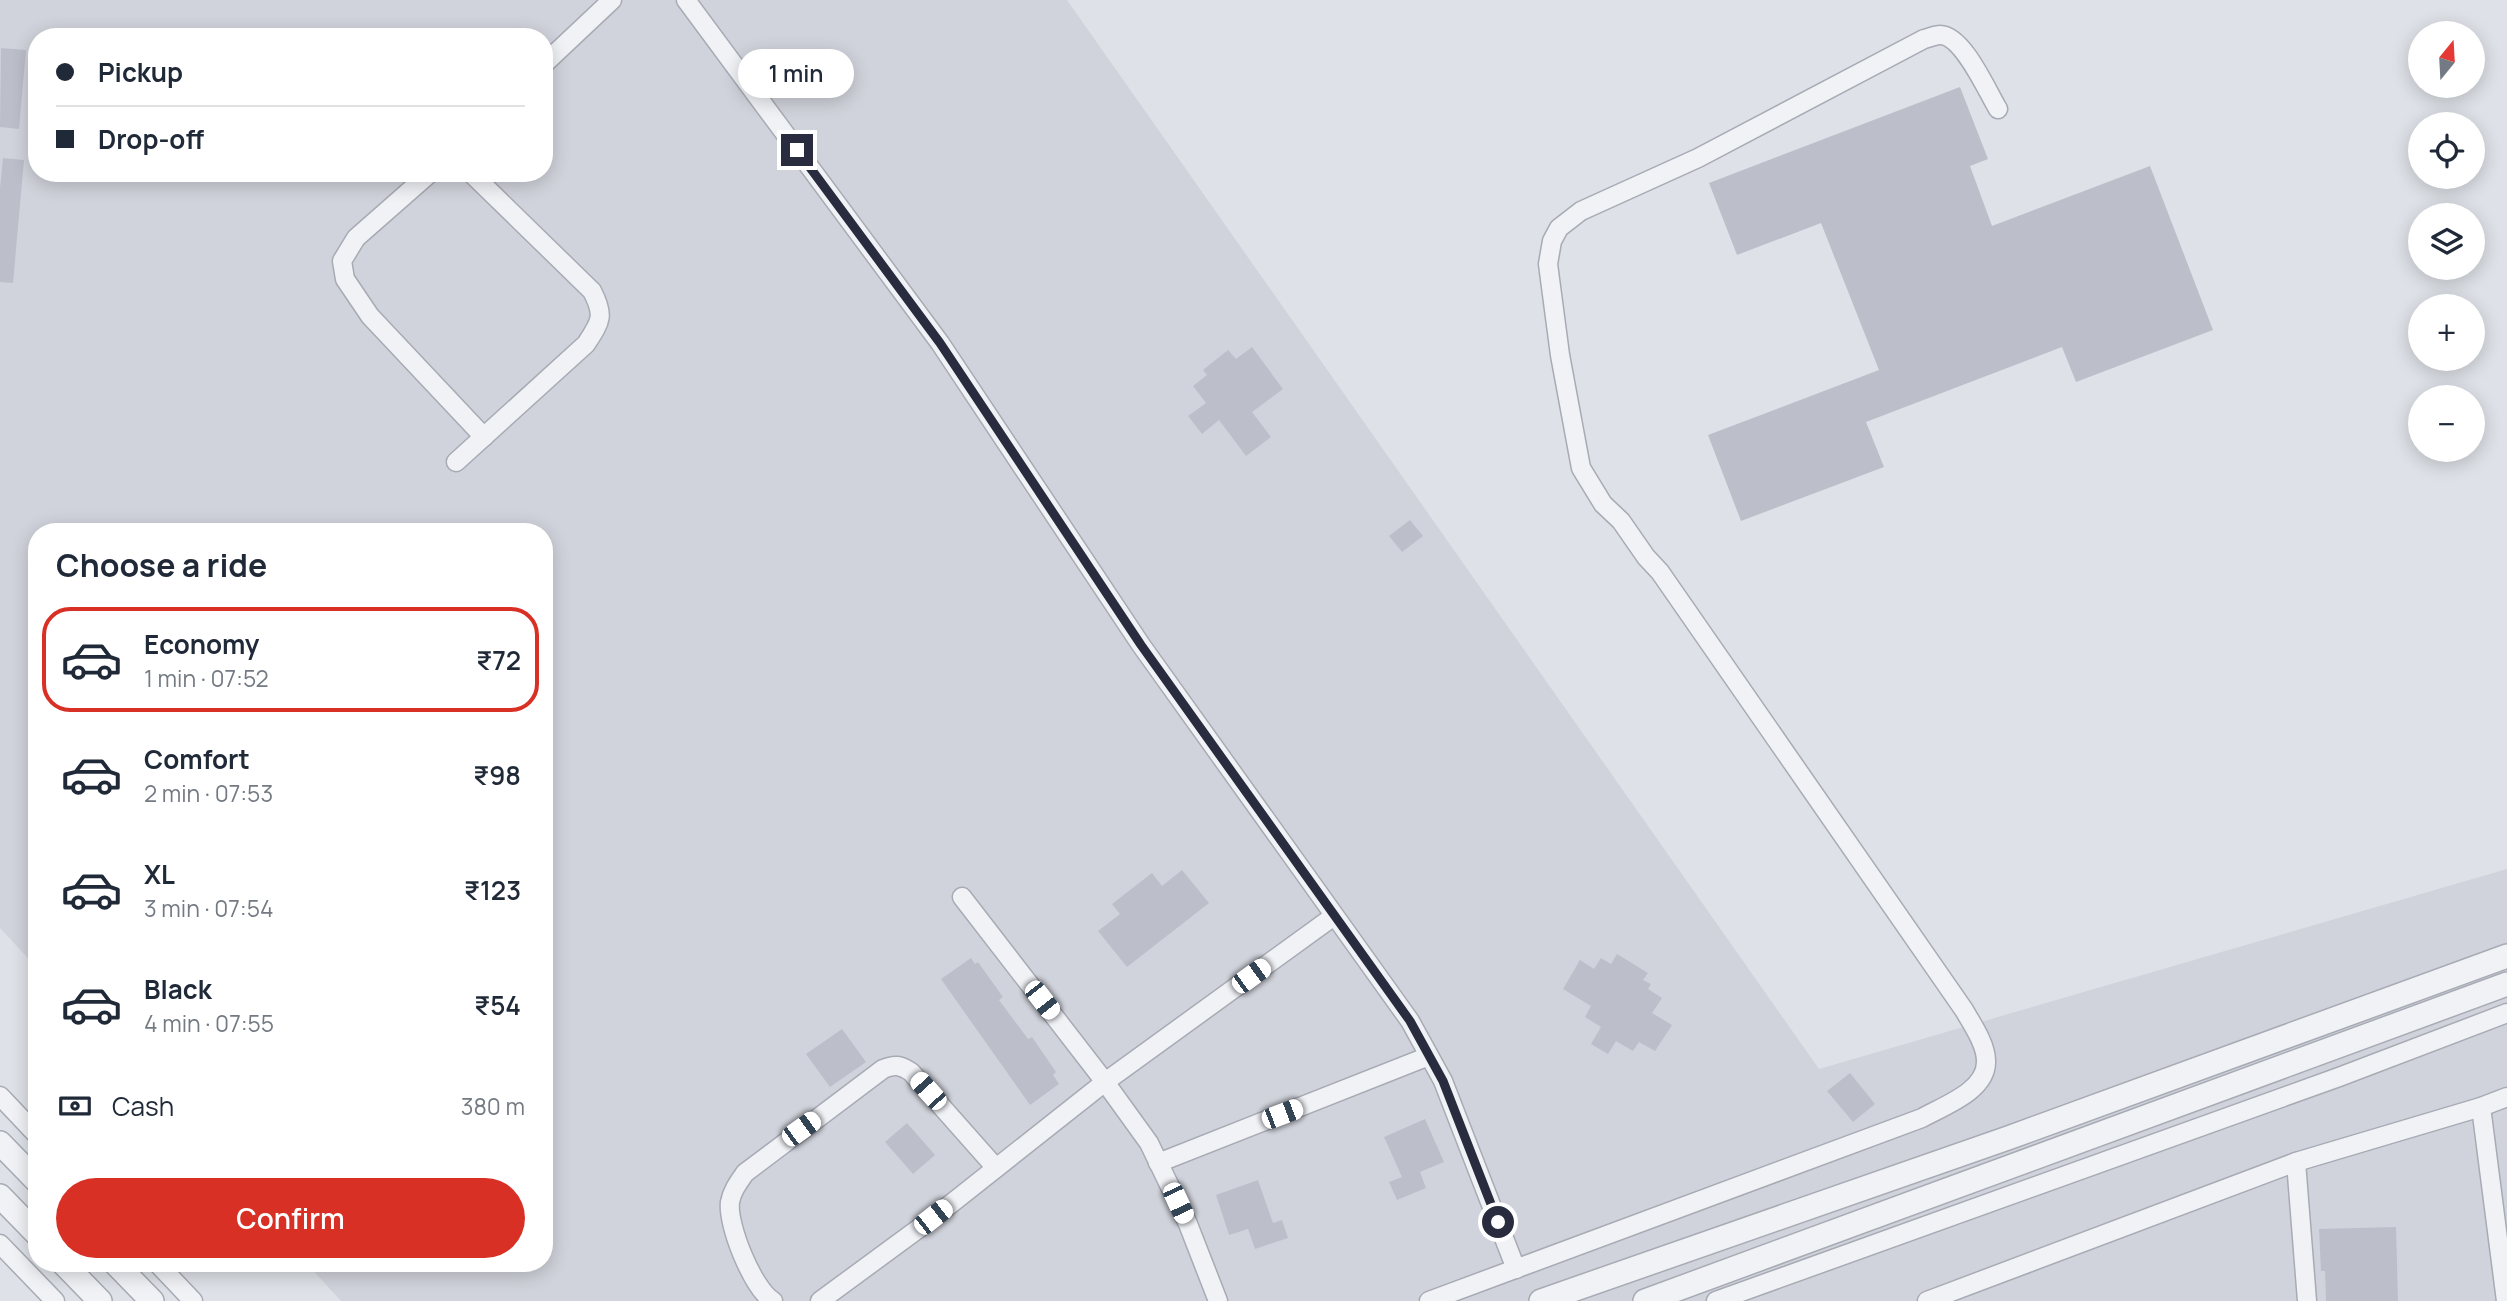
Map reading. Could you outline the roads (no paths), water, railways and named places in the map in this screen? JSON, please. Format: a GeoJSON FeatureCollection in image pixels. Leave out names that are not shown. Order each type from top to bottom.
{"type":"FeatureCollection","features":[{"type":"Feature","properties":{"kind":"street"},"geometry":{"type":"LineString","coordinates":[[553,56],[612,0]]}},
{"type":"Feature","properties":{"kind":"street"},"geometry":{"type":"LineString","coordinates":[[686,0],[940,343],[1141,645],[1410,1021],[1443,1081],[1516,1269]]}},
{"type":"Feature","properties":{"kind":"street"},"geometry":{"type":"LineString","coordinates":[[1429,1301],[1922,1118],[1968,1092],[1983,1075],[1986,1060],[1964,1010],[1660,572],[1646,557],[1621,520],[1602,504],[1581,468],[1560,355],[1548,264],[1552,241],[1559,228],[1581,211],[1698,158],[1924,39],[1941,35],[1955,39],[1997,109]]}},
{"type":"Feature","properties":{"kind":"street"},"geometry":{"type":"LineString","coordinates":[[420,182],[356,238],[342,261],[345,279],[370,316],[484,437]]}},
{"type":"Feature","properties":{"kind":"street"},"geometry":{"type":"LineString","coordinates":[[456,462],[586,344],[600,323],[600,307],[592,291],[480,182]]}},
{"type":"Feature","properties":{"kind":"street"},"geometry":{"type":"LineString","coordinates":[[962,897],[1149,1143],[1188,1224],[1218,1301]]}},
{"type":"Feature","properties":{"kind":"street"},"geometry":{"type":"LineString","coordinates":[[820,1301],[1105,1082],[1334,916]]}},
{"type":"Feature","properties":{"kind":"street"},"geometry":{"type":"LineString","coordinates":[[1541,1301],[1576,1296],[2507,957]]}},
{"type":"Feature","properties":{"kind":"street"},"geometry":{"type":"LineString","coordinates":[[1645,1301],[2507,985]]}},
{"type":"Feature","properties":{"kind":"street"},"geometry":{"type":"LineString","coordinates":[[1716,1301],[2339,1077],[2507,1013]]}},
{"type":"Feature","properties":{"kind":"street"},"geometry":{"type":"LineString","coordinates":[[1158,1163],[1429,1056]]}},
{"type":"Feature","properties":{"kind":"street"},"geometry":{"type":"LineString","coordinates":[[773,1301],[765,1296],[758,1286],[730,1222],[733,1190],[745,1173],[883,1069],[893,1065],[911,1072],[996,1168]]}},
{"type":"Feature","properties":{"kind":"street"},"geometry":{"type":"LineString","coordinates":[[0,1096],[28,1126]]}},
{"type":"Feature","properties":{"kind":"street"},"geometry":{"type":"LineString","coordinates":[[1927,1301],[2296,1162],[2507,1097]]}},
{"type":"Feature","properties":{"kind":"street"},"geometry":{"type":"LineString","coordinates":[[2481,1107],[2506,1301]]}},
{"type":"Feature","properties":{"kind":"street"},"geometry":{"type":"LineString","coordinates":[[0,1143],[28,1172]]}},
{"type":"Feature","properties":{"kind":"street"},"geometry":{"type":"LineString","coordinates":[[2296,1162],[2307,1301]]}},
{"type":"Feature","properties":{"kind":"street"},"geometry":{"type":"LineString","coordinates":[[0,1196],[28,1225]]}},
{"type":"Feature","properties":{"kind":"street"},"geometry":{"type":"LineString","coordinates":[[0,1244],[55,1301]]}},
{"type":"Feature","properties":{"kind":"street"},"geometry":{"type":"LineString","coordinates":[[72,1272],[100,1301]]}},
{"type":"Feature","properties":{"kind":"street"},"geometry":{"type":"LineString","coordinates":[[124,1272],[152,1301]]}},
{"type":"Feature","properties":{"kind":"street"},"geometry":{"type":"LineString","coordinates":[[166,1272],[193,1301]]}}]}
